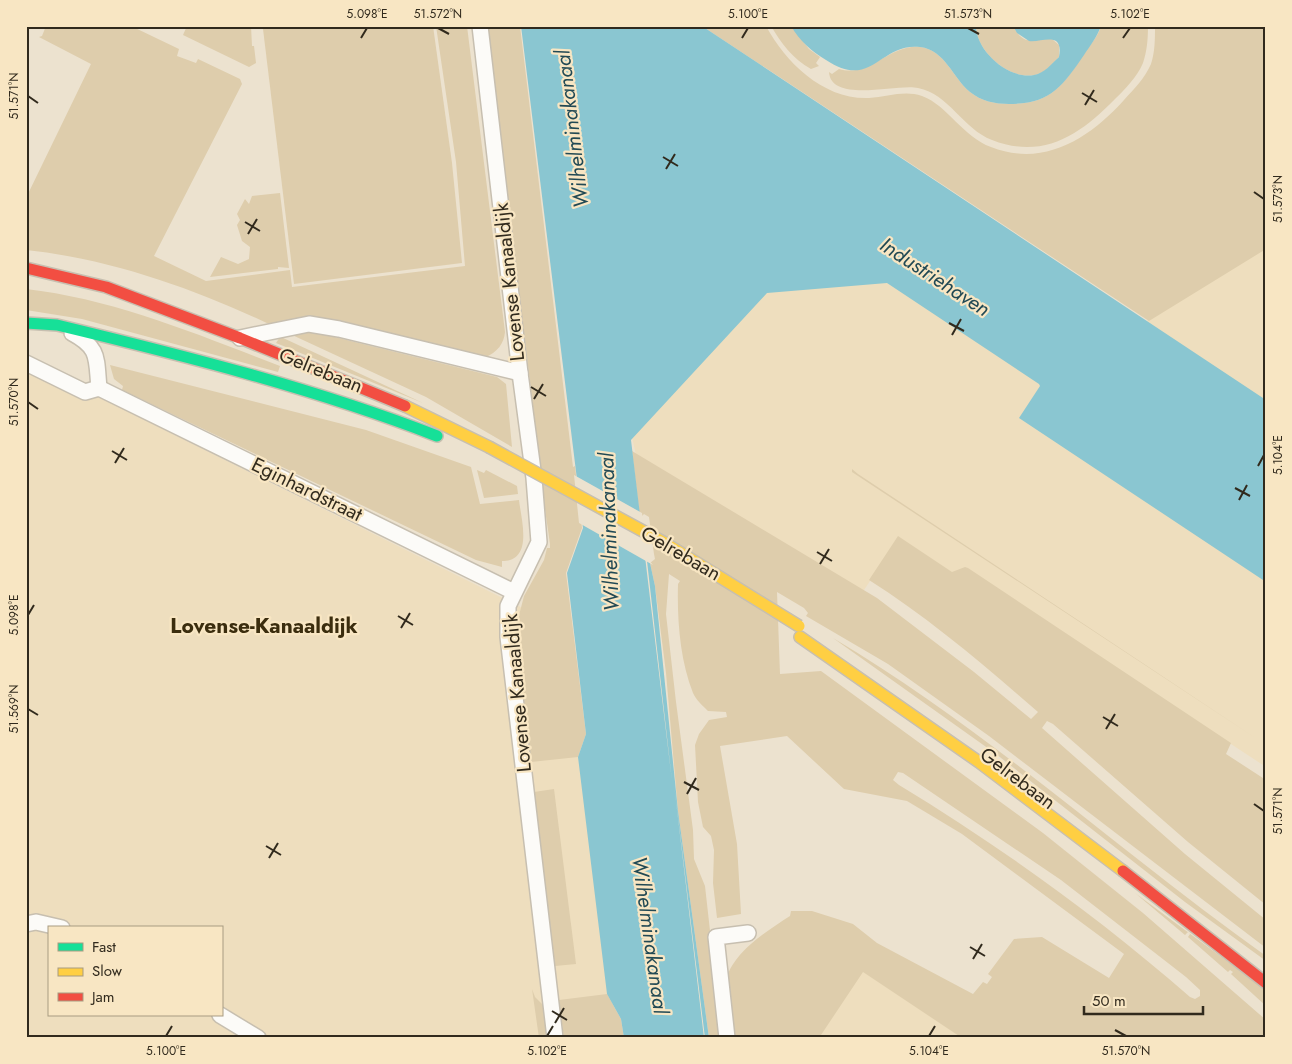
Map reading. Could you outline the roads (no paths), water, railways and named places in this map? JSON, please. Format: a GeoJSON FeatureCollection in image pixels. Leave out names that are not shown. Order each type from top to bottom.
{"type":"FeatureCollection","features":[{"type":"Feature","properties":{"kind":"street","name":"Lovense Kanaaldijk"},"geometry":{"type":"LineString","coordinates":[[480,26],[534,478],[539,542],[508,606],[508,637],[555,1038]]}},
{"type":"Feature","properties":{"kind":"street","name":"Gelrebaan"},"geometry":{"type":"LineString","coordinates":[[26,268],[106,287],[382,395],[489,447],[663,542],[986,753],[1266,968]]}},
{"type":"Feature","properties":{"kind":"street","name":"Gelrebaan"},"geometry":{"type":"LineString","coordinates":[[26,323],[57,325],[241,372],[392,418],[491,459],[656,548],[800,632],[1019,790],[1266,984]]}},
{"type":"Feature","properties":{"kind":"street"},"geometry":{"type":"LineString","coordinates":[[240,338],[310,324],[520,373]]}},
{"type":"Feature","properties":{"kind":"street"},"geometry":{"type":"LineString","coordinates":[[57,325],[87,341],[96,355],[99,388]]}},
{"type":"Feature","properties":{"kind":"street","name":"Eginhardstraat"},"geometry":{"type":"LineString","coordinates":[[26,363],[85,392],[99,388],[514,592]]}},
{"type":"Feature","properties":{"kind":"street"},"geometry":{"type":"LineString","coordinates":[[26,924],[36,922],[53,926]]}},
{"type":"Feature","properties":{"kind":"street"},"geometry":{"type":"LineString","coordinates":[[728,1038],[716,937],[748,933]]}},
{"type":"Feature","properties":{"kind":"street"},"geometry":{"type":"LineString","coordinates":[[222,1016],[258,1038]]}},
{"type":"Feature","properties":{"kind":"water"},"geometry":{"type":"Polygon","coordinates":[[[521,26],[702,26],[1266,400],[1266,582],[1019,418],[1040,386],[1039,384],[887,283],[767,293],[631,440],[672,781],[647,561],[650,563],[655,586],[678,811],[709,1038],[705,1038],[674,784],[704,1038],[624,1038],[621,1019],[607,994],[578,757],[586,734],[567,573],[583,528],[521,26]]]}},
{"type":"Feature","properties":{"kind":"water"},"geometry":{"type":"Polygon","coordinates":[[[791,26],[976,26],[977,35],[982,45],[996,62],[1014,73],[1034,75],[1045,70],[1059,57],[1060,49],[1058,43],[1050,40],[1029,41],[1017,33],[1013,26],[1101,26],[1098,34],[1069,76],[1054,92],[1035,101],[1009,104],[988,101],[974,95],[964,86],[948,65],[929,49],[906,47],[865,68],[854,70],[842,68],[821,57],[811,49],[802,41],[791,26]]]}},
{"type":"Feature","properties":{"kind":"district","name":"Lovense-Kanaaldijk"},"geometry":{"type":"Point","coordinates":[264,626]}},
{"type":"Feature","properties":{"kind":"water label","name":"Wilhelminakanaal"},"geometry":{"type":"Point","coordinates":[572,129]}},
{"type":"Feature","properties":{"kind":"water label","name":"Industriehaven"},"geometry":{"type":"Point","coordinates":[935,277]}},
{"type":"Feature","properties":{"kind":"water label","name":"Wilhelminakanaal"},"geometry":{"type":"Point","coordinates":[609,532]}},
{"type":"Feature","properties":{"kind":"water label","name":"Wilhelminakanaal"},"geometry":{"type":"Point","coordinates":[650,935]}}]}
